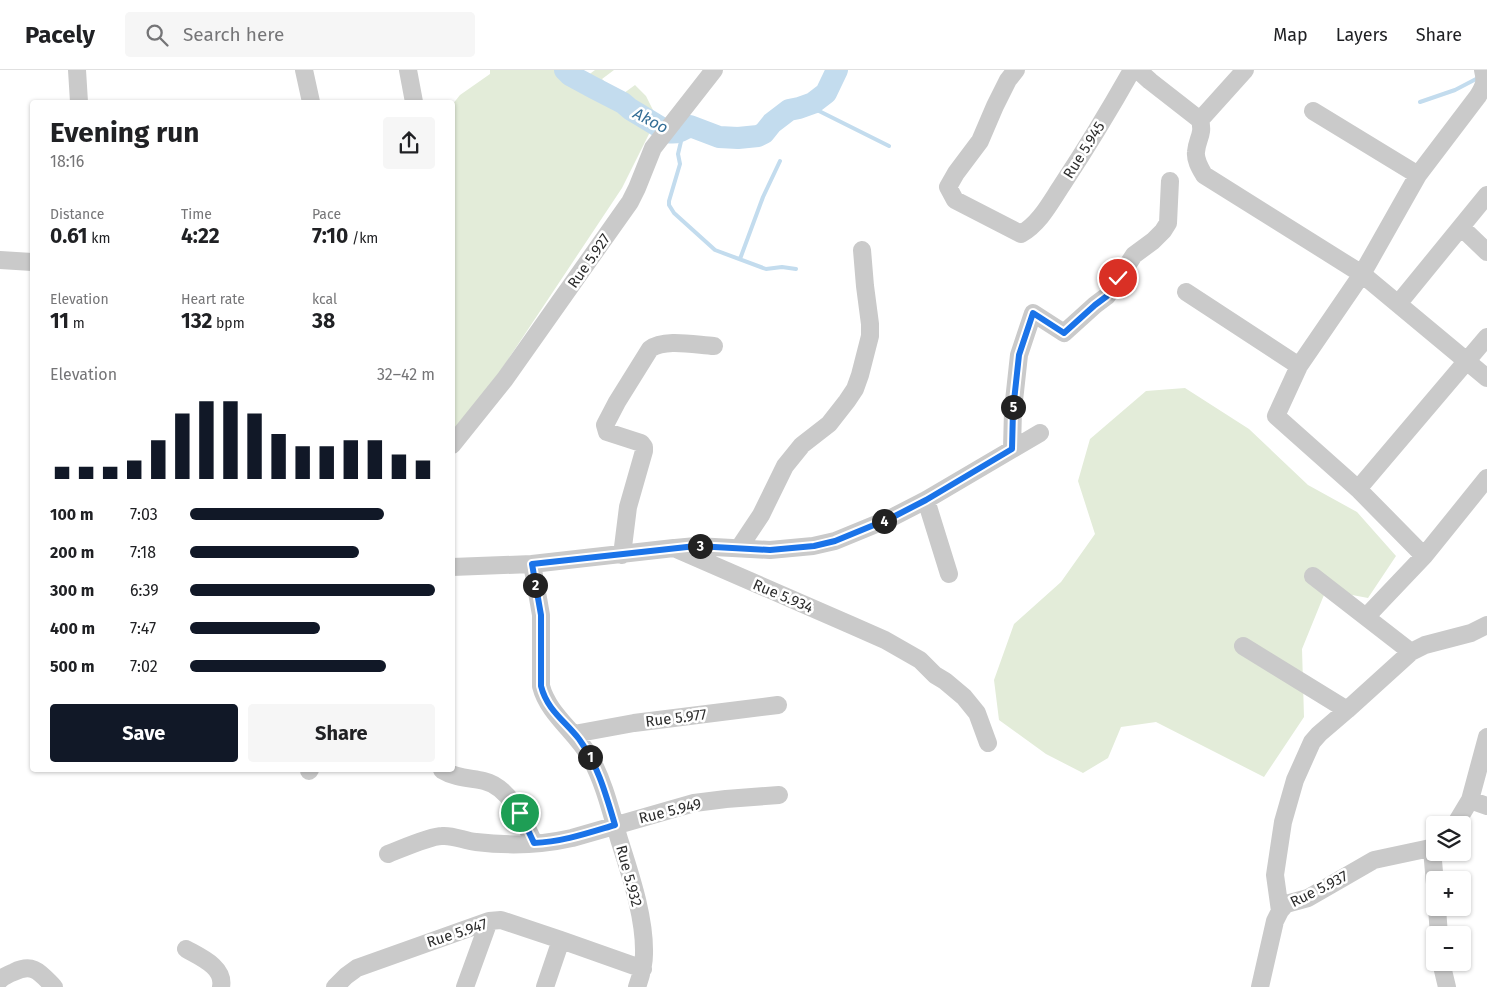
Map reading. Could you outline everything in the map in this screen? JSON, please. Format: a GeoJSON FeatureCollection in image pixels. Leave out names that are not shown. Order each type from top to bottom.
{"type":"FeatureCollection","features":[{"type":"Feature","properties":{"kind":"street"},"geometry":{"type":"LineString","coordinates":[[76,70],[79,100]]}},
{"type":"Feature","properties":{"kind":"street"},"geometry":{"type":"LineString","coordinates":[[304,70],[311,100]]}},
{"type":"Feature","properties":{"kind":"street"},"geometry":{"type":"LineString","coordinates":[[408,70],[414,100]]}},
{"type":"Feature","properties":{"kind":"street","name":"Rue 5.945"},"geometry":{"type":"LineString","coordinates":[[1016,70],[1008,80],[994,106],[980,141],[948,187],[956,200],[1021,234],[1032,228],[1041,216],[1087,148],[1132,70]]}},
{"type":"Feature","properties":{"kind":"street"},"geometry":{"type":"LineString","coordinates":[[1138,70],[1200,120],[1202,130],[1196,153],[1199,166],[1204,175],[1362,274],[1487,378]]}},
{"type":"Feature","properties":{"kind":"street"},"geometry":{"type":"LineString","coordinates":[[1200,120],[1245,70]]}},
{"type":"Feature","properties":{"kind":"street"},"geometry":{"type":"LineString","coordinates":[[1424,556],[1358,489],[1276,416],[1298,366],[1362,274],[1418,176],[1484,86],[1485,78],[1482,70]]}},
{"type":"Feature","properties":{"kind":"street","name":"Rue 5.927"},"geometry":{"type":"LineString","coordinates":[[455,441],[505,379],[630,202],[653,148],[707,73]]}},
{"type":"Feature","properties":{"kind":"street"},"geometry":{"type":"LineString","coordinates":[[1313,111],[1418,176]]}},
{"type":"Feature","properties":{"kind":"street"},"geometry":{"type":"LineString","coordinates":[[1012,449],[1013,410],[1019,355],[1033,313],[1064,333],[1107,296],[1134,255],[1163,231],[1168,223],[1170,182]]}},
{"type":"Feature","properties":{"kind":"street"},"geometry":{"type":"LineString","coordinates":[[1398,304],[1487,195]]}},
{"type":"Feature","properties":{"kind":"street"},"geometry":{"type":"LineString","coordinates":[[1461,227],[1487,252]]}},
{"type":"Feature","properties":{"kind":"street"},"geometry":{"type":"LineString","coordinates":[[739,548],[761,515],[785,466],[802,445],[829,424],[855,389],[870,336],[862,250]]}},
{"type":"Feature","properties":{"kind":"street"},"geometry":{"type":"LineString","coordinates":[[0,260],[30,262]]}},
{"type":"Feature","properties":{"kind":"street"},"geometry":{"type":"LineString","coordinates":[[1186,292],[1298,366]]}},
{"type":"Feature","properties":{"kind":"street"},"geometry":{"type":"LineString","coordinates":[[1358,489],[1487,337]]}},
{"type":"Feature","properties":{"kind":"street"},"geometry":{"type":"LineString","coordinates":[[622,555],[628,507],[644,447],[641,443],[608,432],[605,425],[650,349],[664,343],[714,346]]}},
{"type":"Feature","properties":{"kind":"street"},"geometry":{"type":"LineString","coordinates":[[455,567],[532,564],[696,546],[770,550],[814,546],[835,541],[891,518],[926,500],[1040,433]]}},
{"type":"Feature","properties":{"kind":"street"},"geometry":{"type":"LineString","coordinates":[[1366,617],[1424,556],[1487,478]]}},
{"type":"Feature","properties":{"kind":"street"},"geometry":{"type":"LineString","coordinates":[[926,500],[949,574]]}},
{"type":"Feature","properties":{"kind":"street","name":"Rue 5.934"},"geometry":{"type":"LineString","coordinates":[[674,548],[885,640],[920,660],[935,676],[945,681],[964,697],[977,713],[988,743]]}},
{"type":"Feature","properties":{"kind":"street","name":"Rue 5.932"},"geometry":{"type":"LineString","coordinates":[[532,564],[541,615],[541,686],[548,705],[574,734],[591,758],[604,789],[633,887],[643,934],[643,969],[637,987]]}},
{"type":"Feature","properties":{"kind":"street"},"geometry":{"type":"LineString","coordinates":[[1313,576],[1411,652]]}},
{"type":"Feature","properties":{"kind":"street"},"geometry":{"type":"LineString","coordinates":[[1280,912],[1274,875],[1283,822],[1295,780],[1312,742],[1411,652],[1425,646],[1471,634],[1487,625]]}},
{"type":"Feature","properties":{"kind":"street"},"geometry":{"type":"LineString","coordinates":[[1243,646],[1347,710]]}},
{"type":"Feature","properties":{"kind":"street","name":"Rue 5.977"},"geometry":{"type":"LineString","coordinates":[[574,734],[634,723],[778,705]]}},
{"type":"Feature","properties":{"kind":"street"},"geometry":{"type":"LineString","coordinates":[[1460,816],[1470,800],[1487,737]]}},
{"type":"Feature","properties":{"kind":"street"},"geometry":{"type":"LineString","coordinates":[[446,772],[494,785],[520,813],[534,843]]}},
{"type":"Feature","properties":{"kind":"street","name":"Rue 5.949"},"geometry":{"type":"LineString","coordinates":[[388,854],[440,836],[450,836],[474,842],[501,844],[551,842],[572,838],[694,803],[779,794]]}},
{"type":"Feature","properties":{"kind":"street"},"geometry":{"type":"LineString","coordinates":[[1470,800],[1487,806]]}},
{"type":"Feature","properties":{"kind":"street","name":"Rue 5.937"},"geometry":{"type":"LineString","coordinates":[[1260,987],[1274,921],[1286,904],[1308,898],[1374,860],[1426,850]]}},
{"type":"Feature","properties":{"kind":"street","name":"Rue 5.947"},"geometry":{"type":"LineString","coordinates":[[336,987],[357,968],[488,921],[501,920],[643,969]]}},
{"type":"Feature","properties":{"kind":"street"},"geometry":{"type":"LineString","coordinates":[[465,987],[488,921]]}},
{"type":"Feature","properties":{"kind":"street"},"geometry":{"type":"LineString","coordinates":[[545,987],[562,940]]}},
{"type":"Feature","properties":{"kind":"street"},"geometry":{"type":"LineString","coordinates":[[186,949],[211,964],[220,973],[221,987]]}},
{"type":"Feature","properties":{"kind":"street"},"geometry":{"type":"LineString","coordinates":[[0,980],[18,970],[29,968],[38,972],[54,987]]}},
{"type":"Feature","properties":{"kind":"street"},"geometry":{"type":"LineString","coordinates":[[1443,971],[1447,987]]}},
{"type":"Feature","properties":{"kind":"green space"},"geometry":{"type":"Polygon","coordinates":[[[490,70],[577,70],[587,76],[595,70],[614,70],[602,79],[620,96],[635,85],[646,96],[655,118],[622,188],[479,403],[455,428],[455,101],[460,95],[490,74],[490,70]]]}},
{"type":"Feature","properties":{"kind":"green space"},"geometry":{"type":"Polygon","coordinates":[[[1185,388],[1249,429],[1308,485],[1357,512],[1396,556],[1368,598],[1326,590],[1302,649],[1304,717],[1264,777],[1156,722],[1121,727],[1108,758],[1083,773],[1046,754],[999,720],[994,680],[1014,624],[1061,582],[1095,534],[1078,481],[1090,439],[1146,391],[1185,388]]]}},
{"type":"Feature","properties":{"kind":"waterway","name":"Akoo"},"geometry":{"type":"LineString","coordinates":[[565,70],[570,75],[623,103],[668,132],[677,132],[690,126],[719,137],[738,138],[758,136],[764,133],[772,123],[789,110],[813,103],[826,93],[837,70]]}},
{"type":"Feature","properties":{"kind":"waterway"},"geometry":{"type":"LineString","coordinates":[[1420,102],[1455,90],[1478,78]]}},
{"type":"Feature","properties":{"kind":"waterway"},"geometry":{"type":"LineString","coordinates":[[807,105],[889,146]]}},
{"type":"Feature","properties":{"kind":"waterway"},"geometry":{"type":"LineString","coordinates":[[681,131],[683,133],[678,154],[680,164],[669,201],[669,205],[674,213],[715,250],[766,269],[782,267],[796,269]]}},
{"type":"Feature","properties":{"kind":"waterway"},"geometry":{"type":"LineString","coordinates":[[740,259],[763,197],[780,161]]}},
{"type":"Feature","properties":{"kind":"route"},"geometry":{"type":"LineString","coordinates":[[520,813],[534,843],[572,838],[615,825],[604,789],[591,758],[579,740],[548,705],[544,696],[541,686],[541,615],[532,564],[696,546],[770,550],[814,546],[835,541],[891,518],[926,500],[1012,449],[1013,410],[1019,355],[1033,313],[1064,333],[1107,296],[1118,278]]}}]}
